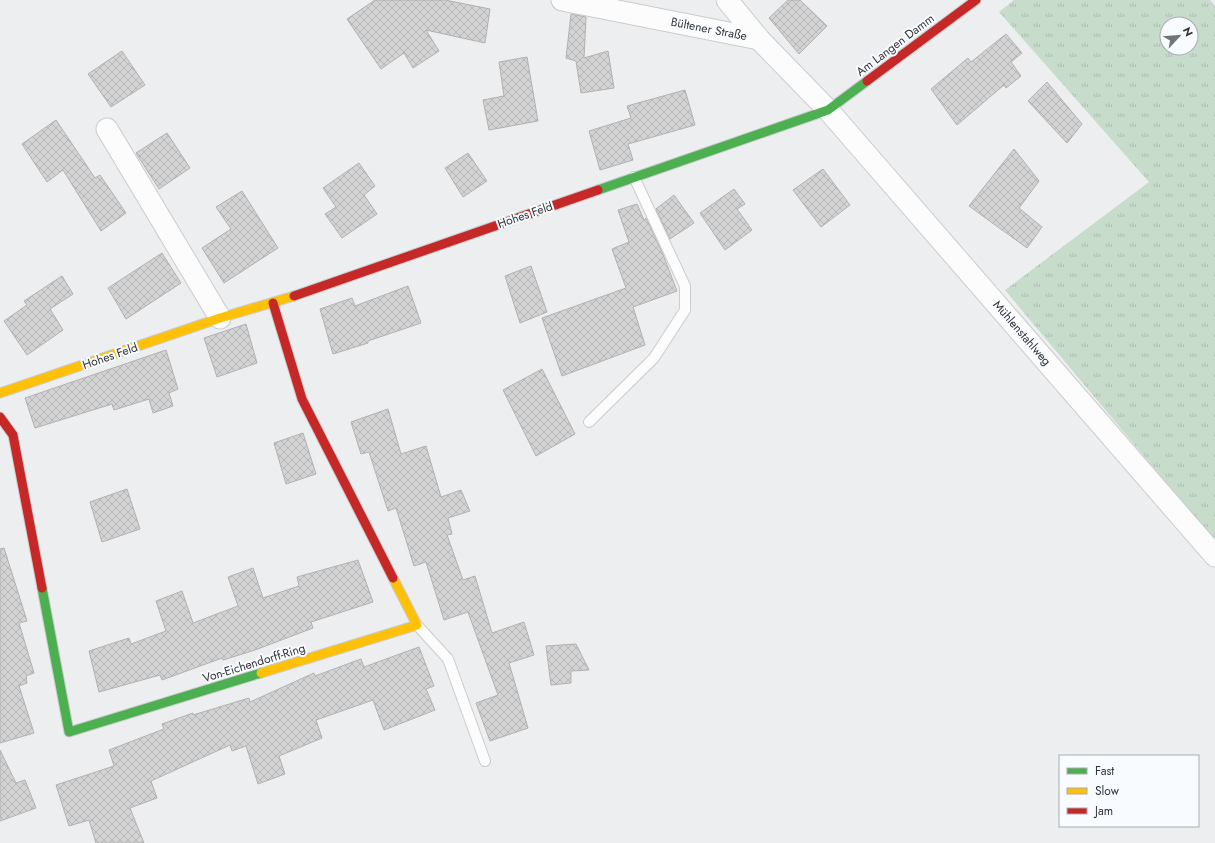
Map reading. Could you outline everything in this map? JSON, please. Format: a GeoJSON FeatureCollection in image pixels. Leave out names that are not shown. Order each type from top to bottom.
{"type":"FeatureCollection","features":[{"type":"Feature","properties":{"kind":"street","name":"Bültener Straße"},"geometry":{"type":"LineString","coordinates":[[562,0],[759,39],[828,110]]}},
{"type":"Feature","properties":{"kind":"street"},"geometry":{"type":"LineString","coordinates":[[727,0],[759,39]]}},
{"type":"Feature","properties":{"kind":"street","name":"Am Langen Damm"},"geometry":{"type":"LineString","coordinates":[[828,110],[976,0]]}},
{"type":"Feature","properties":{"kind":"street","name":"Hohes Feld"},"geometry":{"type":"LineString","coordinates":[[0,393],[220,318],[273,303],[828,110]]}},
{"type":"Feature","properties":{"kind":"street","name":"Mühlenstahlweg"},"geometry":{"type":"LineString","coordinates":[[828,110],[1215,556]]}},
{"type":"Feature","properties":{"kind":"street"},"geometry":{"type":"LineString","coordinates":[[107,129],[220,318]]}},
{"type":"Feature","properties":{"kind":"street"},"geometry":{"type":"LineString","coordinates":[[273,303],[302,399],[417,625]]}},
{"type":"Feature","properties":{"kind":"street","name":"Von-Eichendorff-Ring"},"geometry":{"type":"LineString","coordinates":[[0,417],[13,435],[69,732],[417,625]]}},
{"type":"Feature","properties":{"kind":"lane"},"geometry":{"type":"LineString","coordinates":[[589,422],[654,358],[685,310],[685,286],[634,177]]}},
{"type":"Feature","properties":{"kind":"lane"},"geometry":{"type":"LineString","coordinates":[[417,625],[448,659],[485,761]]}},
{"type":"Feature","properties":{"kind":"green space"},"geometry":{"type":"Polygon","coordinates":[[[1014,0],[1210,0],[1215,6],[1215,541],[1005,290],[1149,182],[999,12],[1014,0]]]}},
{"type":"Feature","properties":{"kind":"building"},"geometry":{"type":"Polygon","coordinates":[[[375,0],[445,0],[490,9],[485,43],[426,30],[439,51],[413,68],[404,53],[381,69],[347,19],[375,0]]]}},
{"type":"Feature","properties":{"kind":"building"},"geometry":{"type":"Polygon","coordinates":[[[788,0],[800,0],[827,26],[799,54],[769,18],[788,0]]]}},
{"type":"Feature","properties":{"kind":"building"},"geometry":{"type":"Polygon","coordinates":[[[571,14],[586,17],[584,58],[608,51],[614,88],[581,93],[576,61],[566,58],[571,14]]]}},
{"type":"Feature","properties":{"kind":"building"},"geometry":{"type":"Polygon","coordinates":[[[1006,34],[1022,53],[1011,62],[1021,76],[1006,88],[1004,85],[957,125],[931,89],[968,58],[971,62],[1006,34]]]}},
{"type":"Feature","properties":{"kind":"building"},"geometry":{"type":"Polygon","coordinates":[[[122,51],[145,85],[111,107],[88,74],[122,51]]]}},
{"type":"Feature","properties":{"kind":"building"},"geometry":{"type":"Polygon","coordinates":[[[527,57],[538,121],[489,130],[483,100],[504,96],[499,62],[527,57]]]}},
{"type":"Feature","properties":{"kind":"building"},"geometry":{"type":"Polygon","coordinates":[[[1047,82],[1082,124],[1067,143],[1028,101],[1047,82]]]}},
{"type":"Feature","properties":{"kind":"building"},"geometry":{"type":"Polygon","coordinates":[[[685,90],[695,125],[628,144],[633,160],[600,170],[589,131],[631,118],[627,106],[685,90]]]}},
{"type":"Feature","properties":{"kind":"building"},"geometry":{"type":"Polygon","coordinates":[[[56,120],[95,178],[100,175],[126,213],[101,231],[63,170],[47,182],[22,144],[56,120]]]}},
{"type":"Feature","properties":{"kind":"building"},"geometry":{"type":"Polygon","coordinates":[[[167,133],[190,168],[159,189],[136,153],[167,133]]]}},
{"type":"Feature","properties":{"kind":"building"},"geometry":{"type":"Polygon","coordinates":[[[1014,149],[1039,181],[1019,208],[1042,227],[1027,248],[969,206],[1014,149]]]}},
{"type":"Feature","properties":{"kind":"building"},"geometry":{"type":"Polygon","coordinates":[[[468,153],[487,181],[463,197],[445,168],[468,153]]]}},
{"type":"Feature","properties":{"kind":"building"},"geometry":{"type":"Polygon","coordinates":[[[359,163],[375,186],[364,195],[377,214],[342,238],[325,214],[336,207],[323,188],[359,163]]]}},
{"type":"Feature","properties":{"kind":"building"},"geometry":{"type":"Polygon","coordinates":[[[823,169],[850,205],[821,227],[793,190],[823,169]]]}},
{"type":"Feature","properties":{"kind":"building"},"geometry":{"type":"Polygon","coordinates":[[[734,189],[745,204],[737,209],[752,230],[725,250],[700,213],[734,189]]]}},
{"type":"Feature","properties":{"kind":"building"},"geometry":{"type":"Polygon","coordinates":[[[242,191],[278,248],[224,283],[202,248],[231,229],[216,207],[242,191]]]}},
{"type":"Feature","properties":{"kind":"building"},"geometry":{"type":"Polygon","coordinates":[[[674,195],[694,223],[670,239],[656,209],[674,195]]]}},
{"type":"Feature","properties":{"kind":"building"},"geometry":{"type":"Polygon","coordinates":[[[637,204],[644,220],[646,218],[662,252],[677,291],[633,307],[645,345],[562,376],[542,318],[626,288],[612,249],[629,242],[618,210],[637,204]]]}},
{"type":"Feature","properties":{"kind":"building"},"geometry":{"type":"Polygon","coordinates":[[[162,253],[181,283],[126,319],[108,288],[162,253]]]}},
{"type":"Feature","properties":{"kind":"building"},"geometry":{"type":"Polygon","coordinates":[[[531,266],[547,312],[520,323],[505,276],[531,266]]]}},
{"type":"Feature","properties":{"kind":"building"},"geometry":{"type":"Polygon","coordinates":[[[62,276],[73,294],[50,309],[63,330],[27,355],[4,321],[27,305],[24,301],[62,276]]]}},
{"type":"Feature","properties":{"kind":"building"},"geometry":{"type":"Polygon","coordinates":[[[408,286],[421,323],[368,341],[368,343],[333,354],[320,309],[352,298],[355,306],[408,286]]]}},
{"type":"Feature","properties":{"kind":"building"},"geometry":{"type":"Polygon","coordinates":[[[246,324],[257,363],[217,377],[204,338],[246,324]]]}},
{"type":"Feature","properties":{"kind":"building"},"geometry":{"type":"Polygon","coordinates":[[[166,350],[178,389],[169,393],[173,406],[153,413],[149,399],[114,410],[112,404],[35,428],[25,398],[166,350]]]}},
{"type":"Feature","properties":{"kind":"building"},"geometry":{"type":"Polygon","coordinates":[[[542,369],[575,434],[536,456],[503,390],[542,369]]]}},
{"type":"Feature","properties":{"kind":"building"},"geometry":{"type":"Polygon","coordinates":[[[388,409],[401,454],[426,446],[441,497],[461,490],[470,511],[448,518],[452,534],[447,535],[463,580],[475,576],[492,633],[524,622],[534,655],[509,663],[528,728],[490,741],[476,703],[498,695],[468,612],[444,620],[426,562],[414,566],[396,508],[388,511],[369,452],[361,454],[351,422],[388,409]]]}},
{"type":"Feature","properties":{"kind":"building"},"geometry":{"type":"Polygon","coordinates":[[[303,433],[316,474],[286,484],[274,443],[303,433]]]}},
{"type":"Feature","properties":{"kind":"building"},"geometry":{"type":"Polygon","coordinates":[[[127,489],[140,529],[102,542],[90,502],[127,489]]]}},
{"type":"Feature","properties":{"kind":"building"},"geometry":{"type":"Polygon","coordinates":[[[4,548],[27,621],[19,623],[34,673],[26,676],[27,683],[19,686],[34,733],[0,743],[0,549],[4,548]]]}},
{"type":"Feature","properties":{"kind":"building"},"geometry":{"type":"Polygon","coordinates":[[[358,560],[373,602],[311,622],[313,628],[255,650],[223,660],[222,658],[162,680],[160,675],[99,692],[89,651],[129,638],[131,644],[166,631],[156,601],[182,591],[193,623],[238,606],[228,577],[253,568],[263,598],[299,586],[297,577],[358,560]]]}},
{"type":"Feature","properties":{"kind":"building"},"geometry":{"type":"Polygon","coordinates":[[[576,644],[589,670],[571,671],[571,683],[551,685],[546,646],[576,644]]]}},
{"type":"Feature","properties":{"kind":"building"},"geometry":{"type":"Polygon","coordinates":[[[419,647],[434,686],[426,689],[435,710],[384,730],[373,700],[316,720],[322,738],[279,756],[285,774],[258,784],[246,746],[232,751],[230,745],[151,781],[157,798],[130,808],[144,843],[96,843],[89,820],[69,826],[56,785],[114,766],[109,750],[164,729],[162,724],[193,713],[193,715],[249,698],[250,702],[314,673],[315,676],[361,659],[364,667],[419,647]]]}},
{"type":"Feature","properties":{"kind":"building"},"geometry":{"type":"Polygon","coordinates":[[[0,750],[16,783],[25,780],[36,808],[0,821],[0,750]]]}},
{"type":"Feature","properties":{"kind":"traffic: fast"},"geometry":{"type":"LineString","coordinates":[[598,190],[828,110],[867,81]]}},
{"type":"Feature","properties":{"kind":"traffic: fast"},"geometry":{"type":"LineString","coordinates":[[42,588],[69,732],[261,673]]}},
{"type":"Feature","properties":{"kind":"traffic: slow"},"geometry":{"type":"LineString","coordinates":[[0,393],[220,318],[294,296]]}},
{"type":"Feature","properties":{"kind":"traffic: slow"},"geometry":{"type":"LineString","coordinates":[[261,673],[417,625],[393,578]]}},
{"type":"Feature","properties":{"kind":"traffic: jam"},"geometry":{"type":"LineString","coordinates":[[867,81],[976,0]]}},
{"type":"Feature","properties":{"kind":"traffic: jam"},"geometry":{"type":"LineString","coordinates":[[294,296],[598,190]]}},
{"type":"Feature","properties":{"kind":"traffic: jam"},"geometry":{"type":"LineString","coordinates":[[273,303],[302,399],[393,578]]}},
{"type":"Feature","properties":{"kind":"traffic: jam"},"geometry":{"type":"LineString","coordinates":[[0,417],[13,435],[42,588]]}}]}
